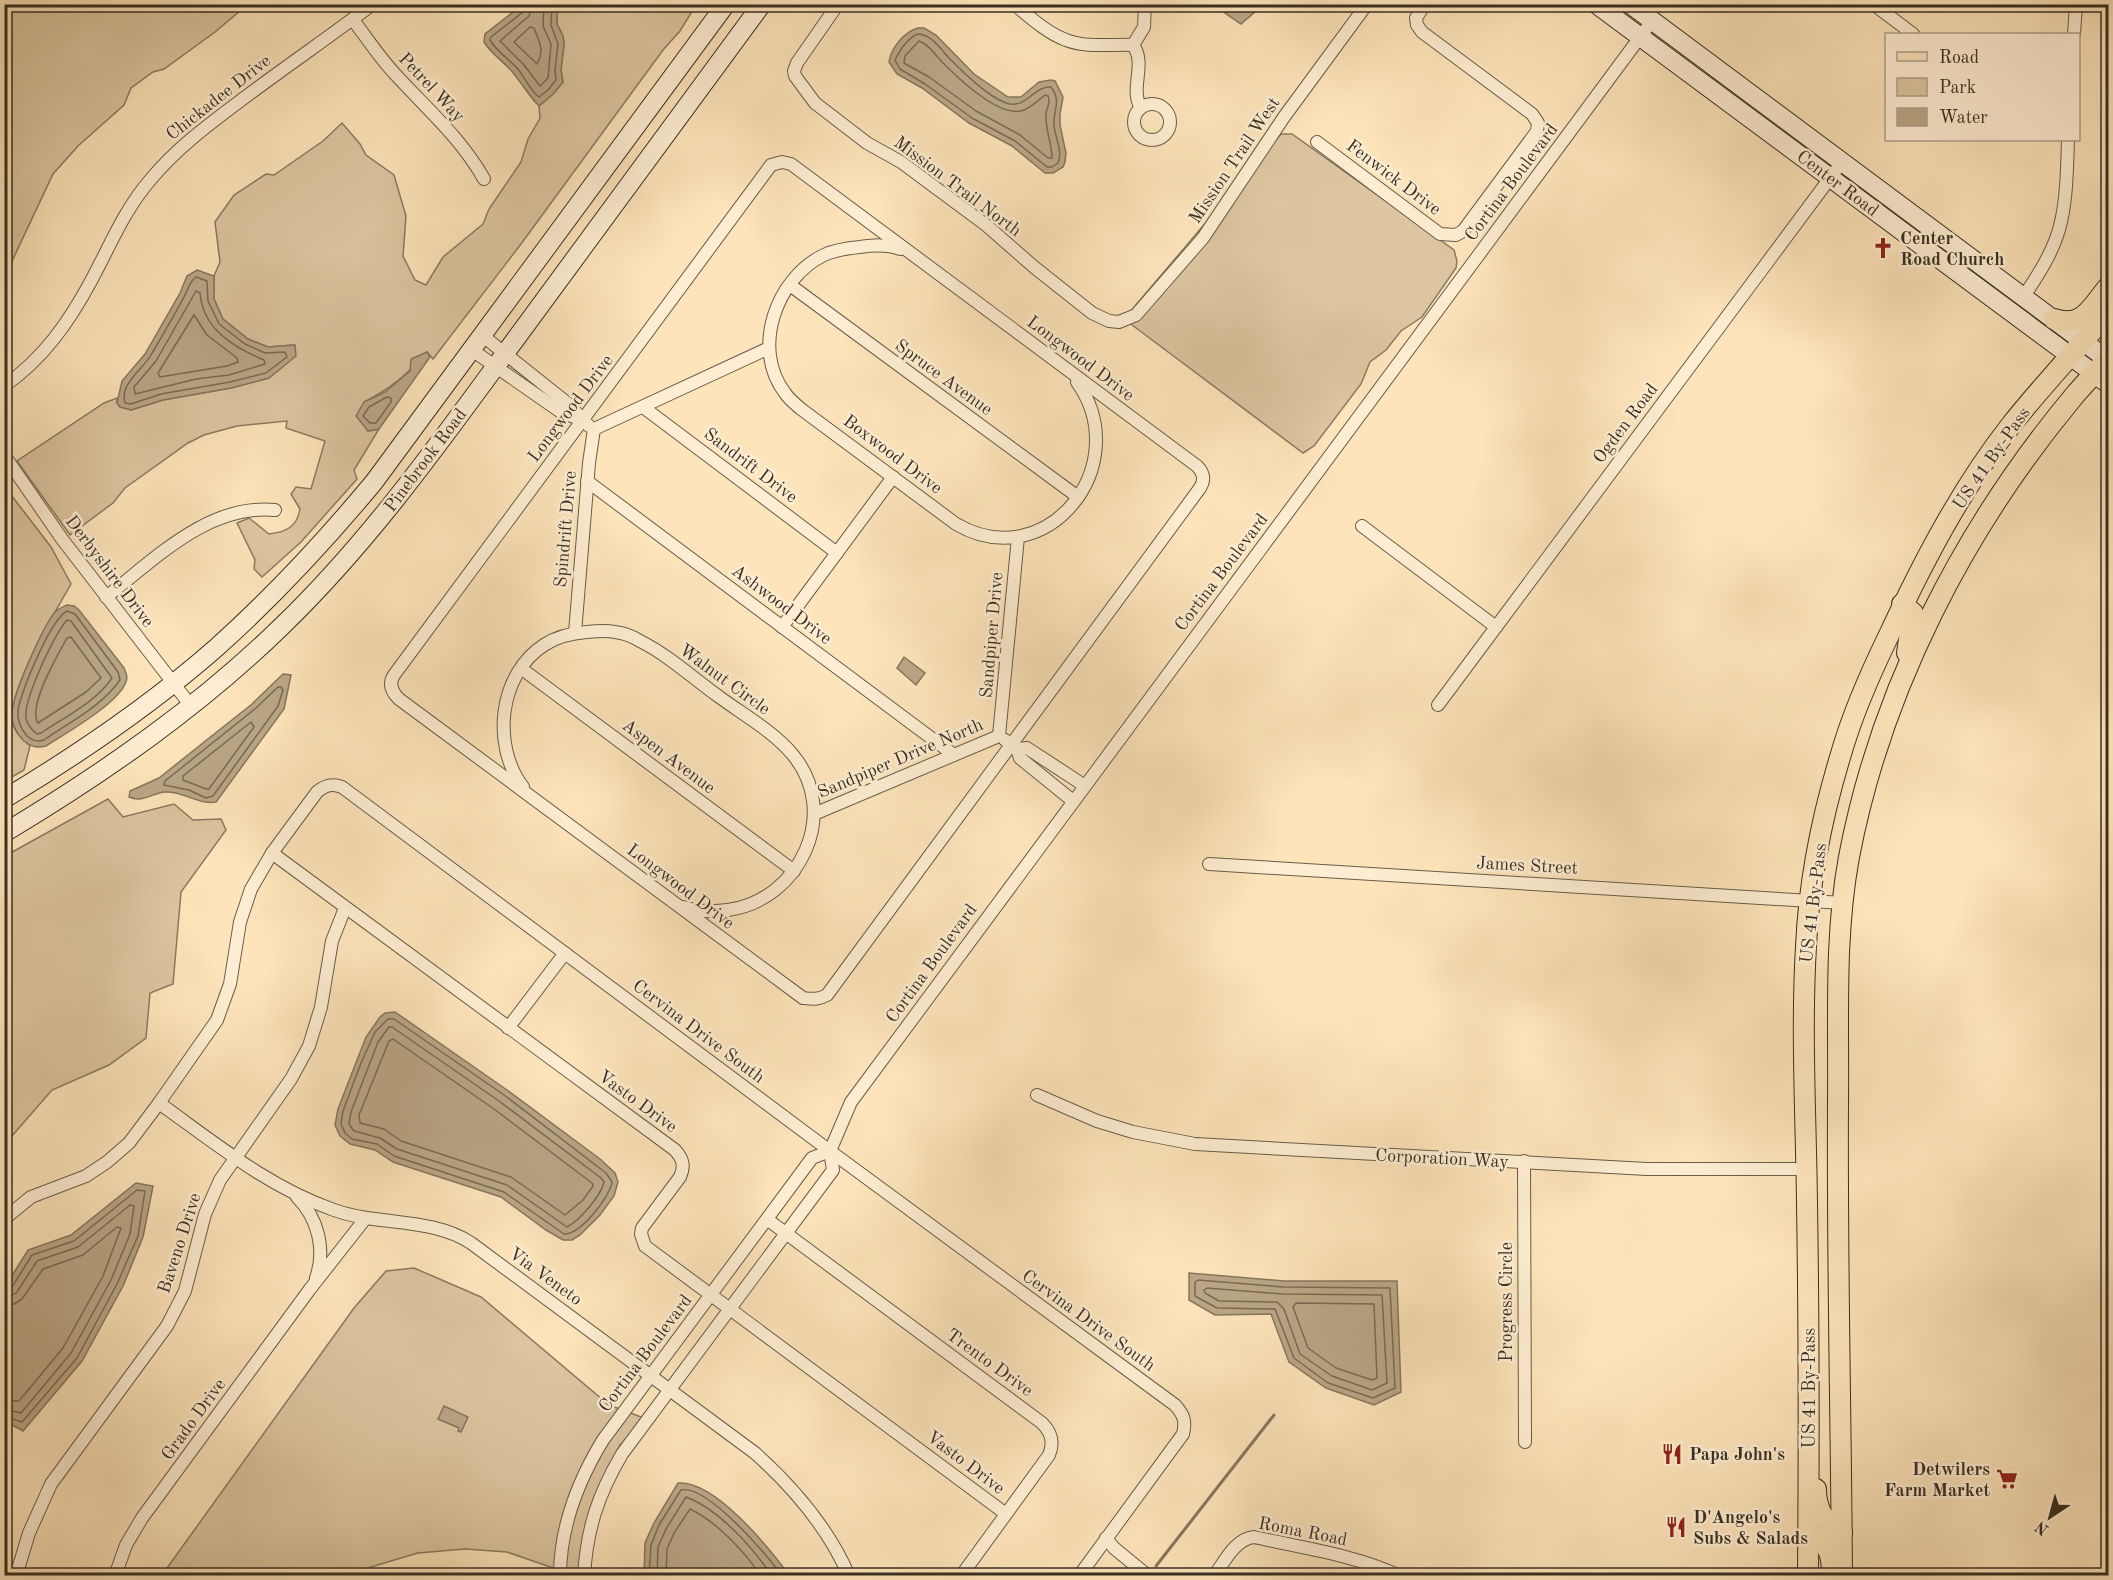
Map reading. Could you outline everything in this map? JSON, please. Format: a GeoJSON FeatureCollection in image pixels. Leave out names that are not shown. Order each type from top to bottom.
{"type":"FeatureCollection","features":[{"type":"Feature","properties":{"kind":"main road"},"geometry":{"type":"LineString","coordinates":[[2054,319],[2068,323],[2078,321],[2109,287]]}},
{"type":"Feature","properties":{"kind":"main road","name":"US 41 By-Pass"},"geometry":{"type":"LineString","coordinates":[[1808,1575],[1809,1316],[1804,995],[1810,900],[1820,837],[1841,752],[1863,692],[1902,604],[1928,554],[1977,473],[2011,425],[2082,340],[2109,313]]}},
{"type":"Feature","properties":{"kind":"main road","name":"US 41 By-Pass"},"geometry":{"type":"LineString","coordinates":[[1842,1575],[1838,996],[1843,903],[1849,859],[1867,780],[1892,706],[1948,582],[2018,471],[2057,417],[2101,379],[2108,359]]}},
{"type":"Feature","properties":{"kind":"main road"},"geometry":{"type":"LineString","coordinates":[[1902,604],[1913,613],[1906,673]]}},
{"type":"Feature","properties":{"kind":"main road"},"geometry":{"type":"LineString","coordinates":[[1807,1169],[1838,1207]]}},
{"type":"Feature","properties":{"kind":"main road"},"geometry":{"type":"LineString","coordinates":[[1809,1316],[1815,1356],[1816,1497],[1829,1525],[1842,1533]]}},
{"type":"Feature","properties":{"kind":"main road"},"geometry":{"type":"LineString","coordinates":[[1809,1533],[1842,1533]]}},
{"type":"Feature","properties":{"kind":"main road"},"geometry":{"type":"LineString","coordinates":[[1809,1533],[1824,1542],[1829,1549],[1832,1575]]}},
{"type":"Feature","properties":{"kind":"street","name":"Chickadee Drive"},"geometry":{"type":"LineString","coordinates":[[4,386],[33,362],[62,329],[91,282],[123,217],[163,164],[192,137],[373,4]]}},
{"type":"Feature","properties":{"kind":"street","name":"Pinebrook Road"},"geometry":{"type":"LineString","coordinates":[[4,800],[83,751],[173,683],[254,612],[338,524],[374,482],[478,343],[726,4]]}},
{"type":"Feature","properties":{"kind":"street","name":"Pinebrook Road"},"geometry":{"type":"LineString","coordinates":[[4,833],[97,776],[191,706],[265,642],[334,573],[400,494],[762,4]]}},
{"type":"Feature","properties":{"kind":"street","name":"Mission Trail North"},"geometry":{"type":"LineString","coordinates":[[838,4],[797,63],[794,71],[795,76],[815,103],[867,143],[901,162],[986,225],[1092,313],[1109,321],[1119,322]]}},
{"type":"Feature","properties":{"kind":"street"},"geometry":{"type":"LineString","coordinates":[[1014,4],[1052,33],[1066,40],[1082,44],[1133,45]]}},
{"type":"Feature","properties":{"kind":"street"},"geometry":{"type":"LineString","coordinates":[[1133,45],[1144,27],[1145,4]]}},
{"type":"Feature","properties":{"kind":"street","name":"Mission Trail West"},"geometry":{"type":"LineString","coordinates":[[1119,322],[1136,315],[1203,238],[1284,117],[1367,4]]}},
{"type":"Feature","properties":{"kind":"street","name":"Fenwick Drive"},"geometry":{"type":"LineString","coordinates":[[1317,142],[1440,234],[1456,235],[1463,231],[1529,142],[1537,130],[1538,123],[1532,114],[1422,32],[1416,18],[1425,4]]}},
{"type":"Feature","properties":{"kind":"street","name":"Center Road"},"geometry":{"type":"LineString","coordinates":[[1596,4],[2101,379]]}},
{"type":"Feature","properties":{"kind":"street","name":"Center Road"},"geometry":{"type":"LineString","coordinates":[[1630,4],[2108,359]]}},
{"type":"Feature","properties":{"kind":"street"},"geometry":{"type":"LineString","coordinates":[[1873,4],[1912,33]]}},
{"type":"Feature","properties":{"kind":"street"},"geometry":{"type":"LineString","coordinates":[[2074,33],[2076,4]]}},
{"type":"Feature","properties":{"kind":"street","name":"Petrel Way"},"geometry":{"type":"LineString","coordinates":[[353,20],[387,66],[440,120],[467,152],[484,179]]}},
{"type":"Feature","properties":{"kind":"street","name":"Cortina Boulevard"},"geometry":{"type":"LineString","coordinates":[[584,1575],[588,1534],[600,1495],[622,1454],[833,1170],[830,1151],[851,1102],[1653,21]]}},
{"type":"Feature","properties":{"kind":"street"},"geometry":{"type":"LineString","coordinates":[[1133,45],[1139,56],[1137,98],[1141,108]]}},
{"type":"Feature","properties":{"kind":"street"},"geometry":{"type":"LineString","coordinates":[[2024,297],[2054,244],[2061,225],[2065,203],[2068,141]]}},
{"type":"Feature","properties":{"kind":"street","name":"Longwood Drive"},"geometry":{"type":"LineString","coordinates":[[782,162],[790,165],[1064,368],[1197,466],[1204,480],[1014,747],[827,995],[821,998],[802,998],[399,699],[392,689],[391,679],[775,163],[782,162]]}},
{"type":"Feature","properties":{"kind":"street","name":"Ogden Road"},"geometry":{"type":"LineString","coordinates":[[1438,705],[1842,162]]}},
{"type":"Feature","properties":{"kind":"street","name":"Boxwood Drive"},"geometry":{"type":"LineString","coordinates":[[910,253],[892,246],[866,246],[834,252],[813,261],[790,285],[781,299],[774,317],[769,348],[775,374],[791,400],[893,477],[964,529],[985,536],[1017,537],[1054,522],[1078,497],[1092,471],[1096,452],[1097,436],[1094,415],[1085,394],[1064,368]]}},
{"type":"Feature","properties":{"kind":"street","name":"Spruce Avenue"},"geometry":{"type":"LineString","coordinates":[[790,285],[1078,497]]}},
{"type":"Feature","properties":{"kind":"street"},"geometry":{"type":"LineString","coordinates":[[478,343],[561,412],[583,421],[594,429],[769,348]]}},
{"type":"Feature","properties":{"kind":"street"},"geometry":{"type":"LineString","coordinates":[[478,343],[500,360]]}},
{"type":"Feature","properties":{"kind":"street","name":"Sandrift Drive"},"geometry":{"type":"LineString","coordinates":[[643,407],[837,553]]}},
{"type":"Feature","properties":{"kind":"street","name":"Spindrift Drive"},"geometry":{"type":"LineString","coordinates":[[575,633],[594,429]]}},
{"type":"Feature","properties":{"kind":"street","name":"Derbyshire Drive"},"geometry":{"type":"LineString","coordinates":[[4,455],[62,539],[191,706]]}},
{"type":"Feature","properties":{"kind":"street"},"geometry":{"type":"LineString","coordinates":[[782,627],[893,477]]}},
{"type":"Feature","properties":{"kind":"street","name":"Ashwood Drive"},"geometry":{"type":"LineString","coordinates":[[588,481],[954,755]]}},
{"type":"Feature","properties":{"kind":"street"},"geometry":{"type":"LineString","coordinates":[[106,597],[182,538],[206,524],[245,510],[275,510]]}},
{"type":"Feature","properties":{"kind":"street"},"geometry":{"type":"LineString","coordinates":[[1362,526],[1496,627]]}},
{"type":"Feature","properties":{"kind":"street","name":"Sandpiper Drive"},"geometry":{"type":"LineString","coordinates":[[999,736],[1017,537]]}},
{"type":"Feature","properties":{"kind":"street","name":"Walnut Circle"},"geometry":{"type":"LineString","coordinates":[[529,794],[520,783],[510,762],[504,730],[507,700],[514,681],[534,653],[546,644],[575,633],[613,631],[642,642],[780,741],[795,757],[805,775],[810,788],[814,814],[809,843],[794,871],[767,897],[739,908],[700,911],[674,903]]}},
{"type":"Feature","properties":{"kind":"street","name":"Aspen Avenue"},"geometry":{"type":"LineString","coordinates":[[522,669],[794,871]]}},
{"type":"Feature","properties":{"kind":"street"},"geometry":{"type":"LineString","coordinates":[[999,736],[1014,747],[1020,758],[1073,801]]}},
{"type":"Feature","properties":{"kind":"street","name":"Sandpiper Drive North"},"geometry":{"type":"LineString","coordinates":[[814,814],[999,736]]}},
{"type":"Feature","properties":{"kind":"street"},"geometry":{"type":"LineString","coordinates":[[1014,747],[1027,748],[1084,786]]}},
{"type":"Feature","properties":{"kind":"street","name":"Cervina Drive South"},"geometry":{"type":"LineString","coordinates":[[4,1219],[31,1197],[86,1176],[108,1162],[129,1143],[210,1032],[220,1014],[230,984],[240,922],[245,906],[272,853],[316,792],[327,785],[336,785],[342,787],[1182,1412],[1185,1426],[1183,1434],[1079,1575]]}},
{"type":"Feature","properties":{"kind":"street","name":"Vasto Drive"},"geometry":{"type":"LineString","coordinates":[[272,853],[675,1150],[683,1163],[680,1177],[644,1225],[641,1234],[645,1246],[1006,1514]]}},
{"type":"Feature","properties":{"kind":"street","name":"James Street"},"geometry":{"type":"LineString","coordinates":[[1209,864],[1843,903]]}},
{"type":"Feature","properties":{"kind":"street","name":"Baveno Drive"},"geometry":{"type":"LineString","coordinates":[[16,1575],[29,1533],[51,1484],[167,1326],[190,1273],[205,1214],[220,1180],[291,1079],[309,1046],[321,1007],[332,941],[345,908]]}},
{"type":"Feature","properties":{"kind":"street"},"geometry":{"type":"LineString","coordinates":[[508,1028],[565,953]]}},
{"type":"Feature","properties":{"kind":"street","name":"Corporation Way"},"geometry":{"type":"LineString","coordinates":[[1037,1095],[1097,1121],[1142,1135],[1195,1144],[1647,1169],[1807,1169]]}},
{"type":"Feature","properties":{"kind":"street","name":"Via Veneto"},"geometry":{"type":"LineString","coordinates":[[159,1102],[235,1158],[286,1190],[336,1211],[365,1219],[437,1227],[461,1236],[651,1375],[778,1473],[820,1523],[849,1575]]}},
{"type":"Feature","properties":{"kind":"street","name":"Cortina Boulevard"},"geometry":{"type":"LineString","coordinates":[[560,1575],[560,1558],[572,1504],[582,1479],[603,1440],[712,1296],[812,1158],[830,1151]]}},
{"type":"Feature","properties":{"kind":"street","name":"Progress Circle"},"geometry":{"type":"LineString","coordinates":[[1524,1161],[1525,1442]]}},
{"type":"Feature","properties":{"kind":"street","name":"Grado Drive"},"geometry":{"type":"LineString","coordinates":[[286,1190],[296,1196],[309,1211],[317,1232],[321,1251],[320,1262],[310,1289]]}},
{"type":"Feature","properties":{"kind":"street","name":"Grado Drive"},"geometry":{"type":"LineString","coordinates":[[115,1575],[126,1545],[142,1518],[310,1289],[365,1219]]}},
{"type":"Feature","properties":{"kind":"street","name":"Trento Drive"},"geometry":{"type":"LineString","coordinates":[[768,1220],[1046,1427],[1052,1436],[1049,1455],[961,1575]]}},
{"type":"Feature","properties":{"kind":"street","name":"Roma Road"},"geometry":{"type":"LineString","coordinates":[[1214,1575],[1237,1545],[1243,1540],[1254,1537],[1343,1557],[1400,1575]]}},
{"type":"Feature","properties":{"kind":"street"},"geometry":{"type":"LineString","coordinates":[[1106,1538],[1114,1548],[1148,1575]]}},
{"type":"Feature","properties":{"kind":"green space"},"geometry":{"type":"Polygon","coordinates":[[[560,4],[696,5],[680,31],[663,50],[521,244],[433,359],[427,352],[398,380],[364,402],[368,431],[379,429],[354,470],[357,479],[301,542],[262,577],[254,569],[255,560],[237,523],[249,518],[269,534],[290,528],[299,515],[300,509],[291,494],[296,487],[311,489],[325,441],[286,428],[287,421],[237,426],[204,435],[188,443],[125,488],[113,503],[70,535],[17,461],[104,403],[117,398],[117,403],[131,410],[163,400],[231,388],[269,378],[294,345],[268,347],[248,339],[223,319],[214,299],[214,276],[220,262],[215,222],[234,195],[266,174],[274,175],[323,141],[342,123],[366,155],[394,175],[406,216],[403,256],[415,280],[426,285],[443,257],[483,224],[489,209],[521,162],[528,139],[540,118],[539,106],[563,82],[561,70],[564,44],[557,24],[557,7],[560,4]]]}},
{"type":"Feature","properties":{"kind":"green space"},"geometry":{"type":"Polygon","coordinates":[[[17,5],[247,5],[215,32],[164,69],[153,72],[131,88],[124,105],[78,146],[53,174],[5,276],[4,21],[17,5]]]}},
{"type":"Feature","properties":{"kind":"green space"},"geometry":{"type":"Polygon","coordinates":[[[1281,134],[1292,134],[1454,250],[1457,261],[1456,268],[1422,317],[1401,331],[1386,350],[1370,362],[1361,384],[1314,446],[1303,453],[1124,319],[1281,134]]]}},
{"type":"Feature","properties":{"kind":"green space"},"geometry":{"type":"Polygon","coordinates":[[[5,487],[51,547],[71,584],[33,653],[16,693],[13,724],[17,733],[30,746],[24,770],[5,781],[5,487]]]}},
{"type":"Feature","properties":{"kind":"green space"},"geometry":{"type":"Polygon","coordinates":[[[108,799],[123,817],[174,804],[193,820],[221,819],[226,830],[181,892],[173,984],[150,993],[146,1038],[109,1065],[52,1090],[5,1144],[5,856],[108,799]]]}},
{"type":"Feature","properties":{"kind":"green space"},"geometry":{"type":"Polygon","coordinates":[[[414,1268],[481,1297],[609,1405],[649,1420],[620,1445],[586,1528],[583,1572],[562,1571],[507,1552],[465,1549],[418,1553],[344,1575],[162,1575],[354,1308],[386,1271],[414,1268]]]}},
{"type":"Feature","properties":{"kind":"water"},"geometry":{"type":"Polygon","coordinates":[[[1220,4],[1263,5],[1241,24],[1222,11],[1220,4]]]}},
{"type":"Feature","properties":{"kind":"water"},"geometry":{"type":"Polygon","coordinates":[[[522,5],[560,5],[557,7],[557,24],[564,44],[561,70],[563,82],[539,106],[484,42],[485,34],[522,5]]]}},
{"type":"Feature","properties":{"kind":"water"},"geometry":{"type":"Polygon","coordinates":[[[918,28],[924,28],[936,35],[974,74],[1008,97],[1021,97],[1039,82],[1055,81],[1063,97],[1060,125],[1066,153],[1063,167],[1053,173],[1045,173],[1012,146],[969,123],[922,88],[897,74],[889,62],[892,51],[903,37],[918,28]]]}},
{"type":"Feature","properties":{"kind":"water"},"geometry":{"type":"Polygon","coordinates":[[[197,270],[214,276],[214,299],[223,319],[248,339],[268,347],[295,345],[296,356],[269,378],[231,388],[163,400],[131,410],[120,407],[117,403],[122,381],[145,354],[180,293],[187,276],[197,270]]]}},
{"type":"Feature","properties":{"kind":"water"},"geometry":{"type":"Polygon","coordinates":[[[427,352],[430,357],[379,429],[368,431],[356,416],[364,402],[385,392],[410,371],[411,359],[427,352]]]}},
{"type":"Feature","properties":{"kind":"water"},"geometry":{"type":"Polygon","coordinates":[[[67,605],[79,610],[124,668],[127,680],[113,699],[90,717],[46,746],[29,745],[19,735],[12,720],[14,703],[23,676],[43,632],[55,612],[67,605]]]}},
{"type":"Feature","properties":{"kind":"water"},"geometry":{"type":"Polygon","coordinates":[[[904,657],[925,673],[916,685],[897,668],[904,657]]]}},
{"type":"Feature","properties":{"kind":"water"},"geometry":{"type":"Polygon","coordinates":[[[283,674],[291,675],[284,709],[216,802],[203,802],[172,792],[138,799],[129,797],[130,791],[159,778],[252,704],[283,674]]]}},
{"type":"Feature","properties":{"kind":"water"},"geometry":{"type":"Polygon","coordinates":[[[395,1012],[507,1090],[600,1159],[615,1173],[618,1182],[614,1196],[600,1215],[580,1235],[572,1240],[563,1240],[501,1197],[393,1162],[375,1150],[350,1144],[340,1136],[335,1125],[338,1109],[366,1037],[380,1017],[385,1013],[395,1012]]]}},
{"type":"Feature","properties":{"kind":"water"},"geometry":{"type":"Polygon","coordinates":[[[136,1183],[153,1186],[143,1237],[123,1286],[82,1361],[23,1431],[5,1421],[5,1287],[28,1250],[71,1235],[136,1183]]]}},
{"type":"Feature","properties":{"kind":"water"},"geometry":{"type":"Polygon","coordinates":[[[1189,1273],[1284,1281],[1397,1281],[1401,1392],[1374,1405],[1326,1388],[1289,1362],[1271,1314],[1215,1315],[1189,1300],[1189,1273]]]}},
{"type":"Feature","properties":{"kind":"water"},"geometry":{"type":"Polygon","coordinates":[[[444,1406],[468,1417],[461,1432],[458,1431],[459,1428],[438,1419],[444,1406]]]}},
{"type":"Feature","properties":{"kind":"water"},"geometry":{"type":"Polygon","coordinates":[[[678,1483],[693,1485],[708,1492],[724,1504],[755,1533],[789,1575],[644,1575],[645,1543],[678,1483]]]}},
{"type":"Feature","properties":{"kind":"waterway"},"geometry":{"type":"LineString","coordinates":[[1156,1566],[1274,1415]]}},
{"type":"Feature","properties":{"kind":"place","name":"Center Road Church"},"geometry":{"type":"Point","coordinates":[1883,248]}},
{"type":"Feature","properties":{"kind":"place","name":"Papa John's"},"geometry":{"type":"Point","coordinates":[1672,1454]}},
{"type":"Feature","properties":{"kind":"place","name":"Detwilers Farm Market"},"geometry":{"type":"Point","coordinates":[2007,1479]}},
{"type":"Feature","properties":{"kind":"place","name":"D'Angelo's Subs & Salads"},"geometry":{"type":"Point","coordinates":[1676,1527]}}]}
